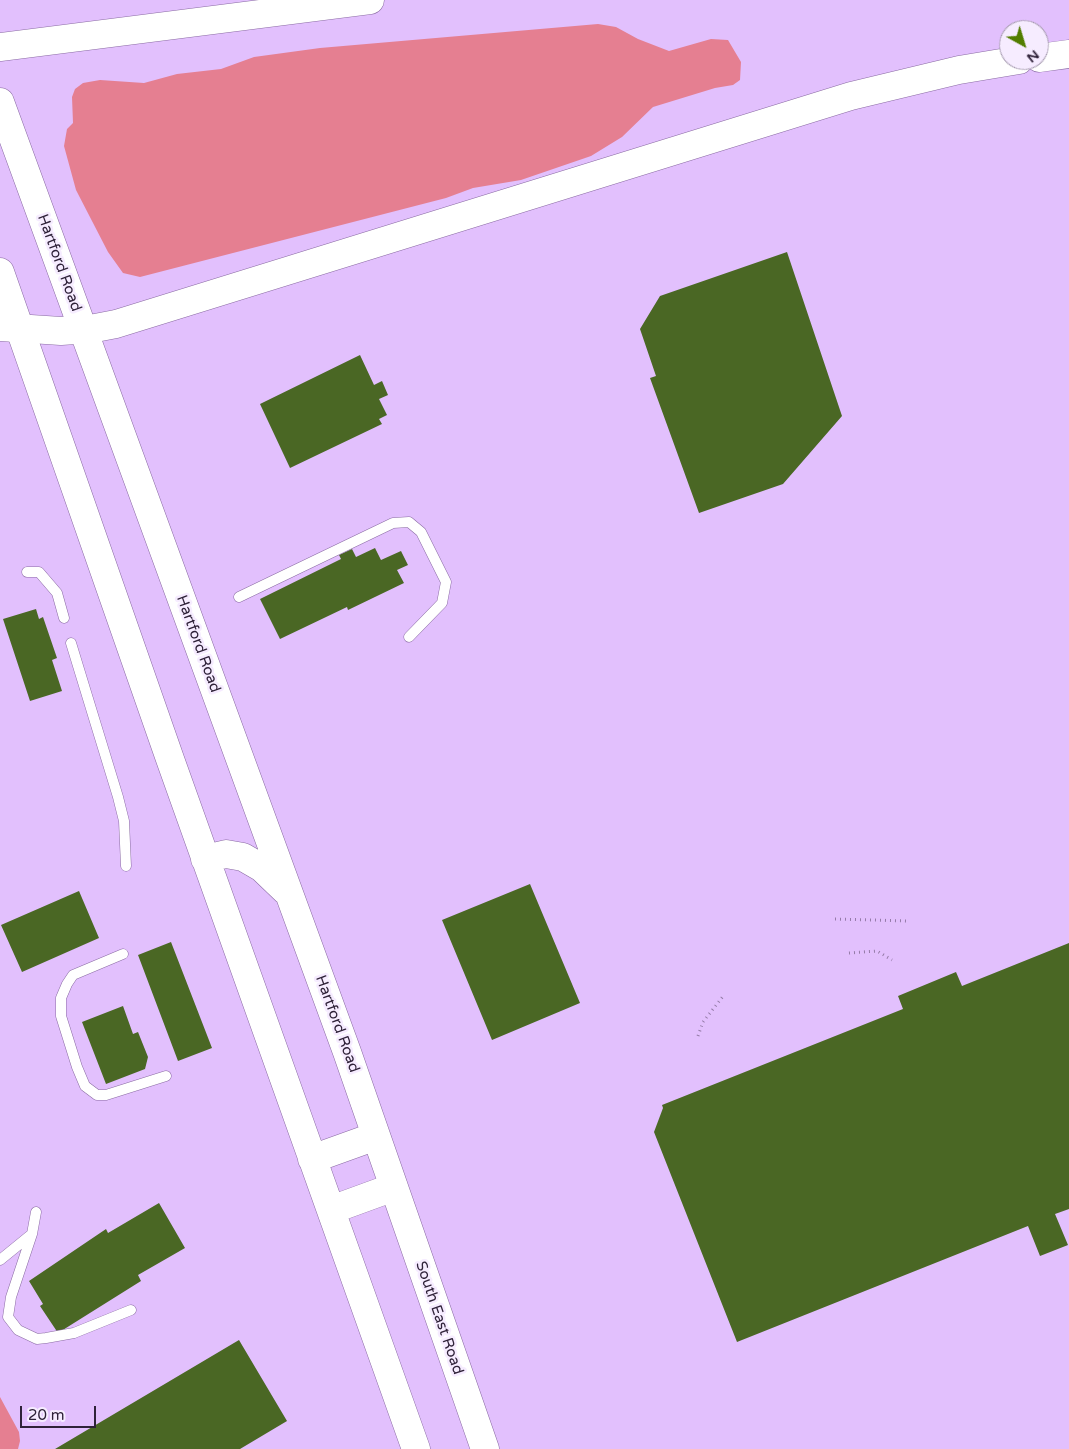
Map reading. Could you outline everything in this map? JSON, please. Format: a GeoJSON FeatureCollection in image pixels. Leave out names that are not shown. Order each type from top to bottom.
{"type":"FeatureCollection","features":[{"type":"Feature","properties":{"kind":"main road"},"geometry":{"type":"LineString","coordinates":[[0,47],[370,0]]}},
{"type":"Feature","properties":{"kind":"main road"},"geometry":{"type":"LineString","coordinates":[[1049,57],[1069,54]]}},
{"type":"Feature","properties":{"kind":"main road"},"geometry":{"type":"LineString","coordinates":[[10,328],[84,330],[125,321],[850,96],[914,80],[999,64]]}},
{"type":"Feature","properties":{"kind":"main road","name":"Hartford Road"},"geometry":{"type":"LineString","coordinates":[[4,112],[394,1187]]}},
{"type":"Feature","properties":{"kind":"main road"},"geometry":{"type":"LineString","coordinates":[[0,272],[10,328],[205,858],[416,1449]]}},
{"type":"Feature","properties":{"kind":"main road"},"geometry":{"type":"LineString","coordinates":[[205,858],[226,854],[243,857],[268,873],[289,894]]}},
{"type":"Feature","properties":{"kind":"main road"},"geometry":{"type":"LineString","coordinates":[[312,1158],[376,1136]]}},
{"type":"Feature","properties":{"kind":"main road"},"geometry":{"type":"LineString","coordinates":[[331,1210],[394,1187]]}},
{"type":"Feature","properties":{"kind":"main road","name":"South East Road"},"geometry":{"type":"LineString","coordinates":[[394,1187],[486,1449]]}},
{"type":"Feature","properties":{"kind":"lane"},"geometry":{"type":"LineString","coordinates":[[239,597],[393,523],[409,522],[422,532],[446,582],[442,603],[409,637]]}},
{"type":"Feature","properties":{"kind":"lane"},"geometry":{"type":"LineString","coordinates":[[27,572],[38,572],[57,593],[64,618]]}},
{"type":"Feature","properties":{"kind":"lane"},"geometry":{"type":"LineString","coordinates":[[71,643],[124,821],[126,866]]}},
{"type":"Feature","properties":{"kind":"lane"},"geometry":{"type":"LineString","coordinates":[[123,954],[73,975],[67,984],[62,998],[61,1016],[76,1067],[85,1086],[97,1095],[106,1095],[166,1076]]}},
{"type":"Feature","properties":{"kind":"lane"},"geometry":{"type":"LineString","coordinates":[[8,1317],[11,1297],[32,1234],[36,1212]]}},
{"type":"Feature","properties":{"kind":"lane"},"geometry":{"type":"LineString","coordinates":[[0,1260],[32,1234]]}},
{"type":"Feature","properties":{"kind":"lane"},"geometry":{"type":"LineString","coordinates":[[0,1304],[21,1333],[37,1339],[74,1333],[131,1310]]}},
{"type":"Feature","properties":{"kind":"path"},"geometry":{"type":"LineString","coordinates":[[835,919],[908,921]]}},
{"type":"Feature","properties":{"kind":"path"},"geometry":{"type":"LineString","coordinates":[[849,953],[877,951],[892,960]]}},
{"type":"Feature","properties":{"kind":"path"},"geometry":{"type":"LineString","coordinates":[[698,1036],[703,1022],[724,995]]}},
{"type":"Feature","properties":{"kind":"shaded area"},"geometry":{"type":"Polygon","coordinates":[[[598,24],[616,27],[638,39],[669,51],[711,39],[728,40],[741,62],[740,80],[733,85],[715,88],[653,107],[622,137],[591,156],[521,180],[473,188],[446,198],[140,277],[123,273],[108,252],[76,190],[64,146],[67,129],[73,123],[72,97],[75,89],[83,83],[100,80],[144,83],[177,74],[221,69],[254,57],[320,48],[598,24]]]}},
{"type":"Feature","properties":{"kind":"shaded area"},"geometry":{"type":"Polygon","coordinates":[[[0,1397],[19,1432],[20,1441],[18,1449],[0,1449],[0,1397]]]}},
{"type":"Feature","properties":{"kind":"building"},"geometry":{"type":"Polygon","coordinates":[[[787,252],[842,416],[783,484],[699,513],[650,378],[656,376],[640,329],[660,296],[787,252]]]}},
{"type":"Feature","properties":{"kind":"building"},"geometry":{"type":"Polygon","coordinates":[[[360,355],[374,385],[382,381],[388,395],[379,399],[387,415],[379,419],[382,424],[290,468],[260,404],[360,355]]]}},
{"type":"Feature","properties":{"kind":"building"},"geometry":{"type":"Polygon","coordinates":[[[375,548],[381,560],[401,551],[408,565],[397,570],[404,583],[348,610],[347,607],[280,639],[260,599],[341,559],[339,555],[352,549],[356,557],[375,548]]]}},
{"type":"Feature","properties":{"kind":"building"},"geometry":{"type":"Polygon","coordinates":[[[36,609],[39,619],[43,617],[57,658],[52,660],[62,691],[30,701],[3,619],[36,609]]]}},
{"type":"Feature","properties":{"kind":"building"},"geometry":{"type":"Polygon","coordinates":[[[530,884],[580,1003],[492,1040],[442,920],[530,884]]]}},
{"type":"Feature","properties":{"kind":"building"},"geometry":{"type":"Polygon","coordinates":[[[79,891],[99,938],[22,972],[1,925],[79,891]]]}},
{"type":"Feature","properties":{"kind":"building"},"geometry":{"type":"Polygon","coordinates":[[[171,942],[212,1048],[178,1061],[138,955],[171,942]]]}},
{"type":"Feature","properties":{"kind":"building"},"geometry":{"type":"Polygon","coordinates":[[[1069,943],[1069,1209],[1055,1214],[1068,1245],[1040,1256],[1028,1226],[737,1342],[654,1132],[663,1108],[662,1105],[903,1009],[898,996],[956,972],[962,986],[1069,943]]]}},
{"type":"Feature","properties":{"kind":"building"},"geometry":{"type":"Polygon","coordinates":[[[123,1006],[133,1034],[138,1032],[148,1057],[145,1069],[106,1084],[82,1022],[123,1006]]]}},
{"type":"Feature","properties":{"kind":"building"},"geometry":{"type":"Polygon","coordinates":[[[159,1203],[185,1248],[138,1275],[141,1281],[58,1333],[40,1306],[43,1304],[29,1281],[106,1229],[108,1233],[159,1203]]]}},
{"type":"Feature","properties":{"kind":"building"},"geometry":{"type":"Polygon","coordinates":[[[239,1340],[287,1421],[240,1449],[55,1449],[239,1340]]]}}]}
